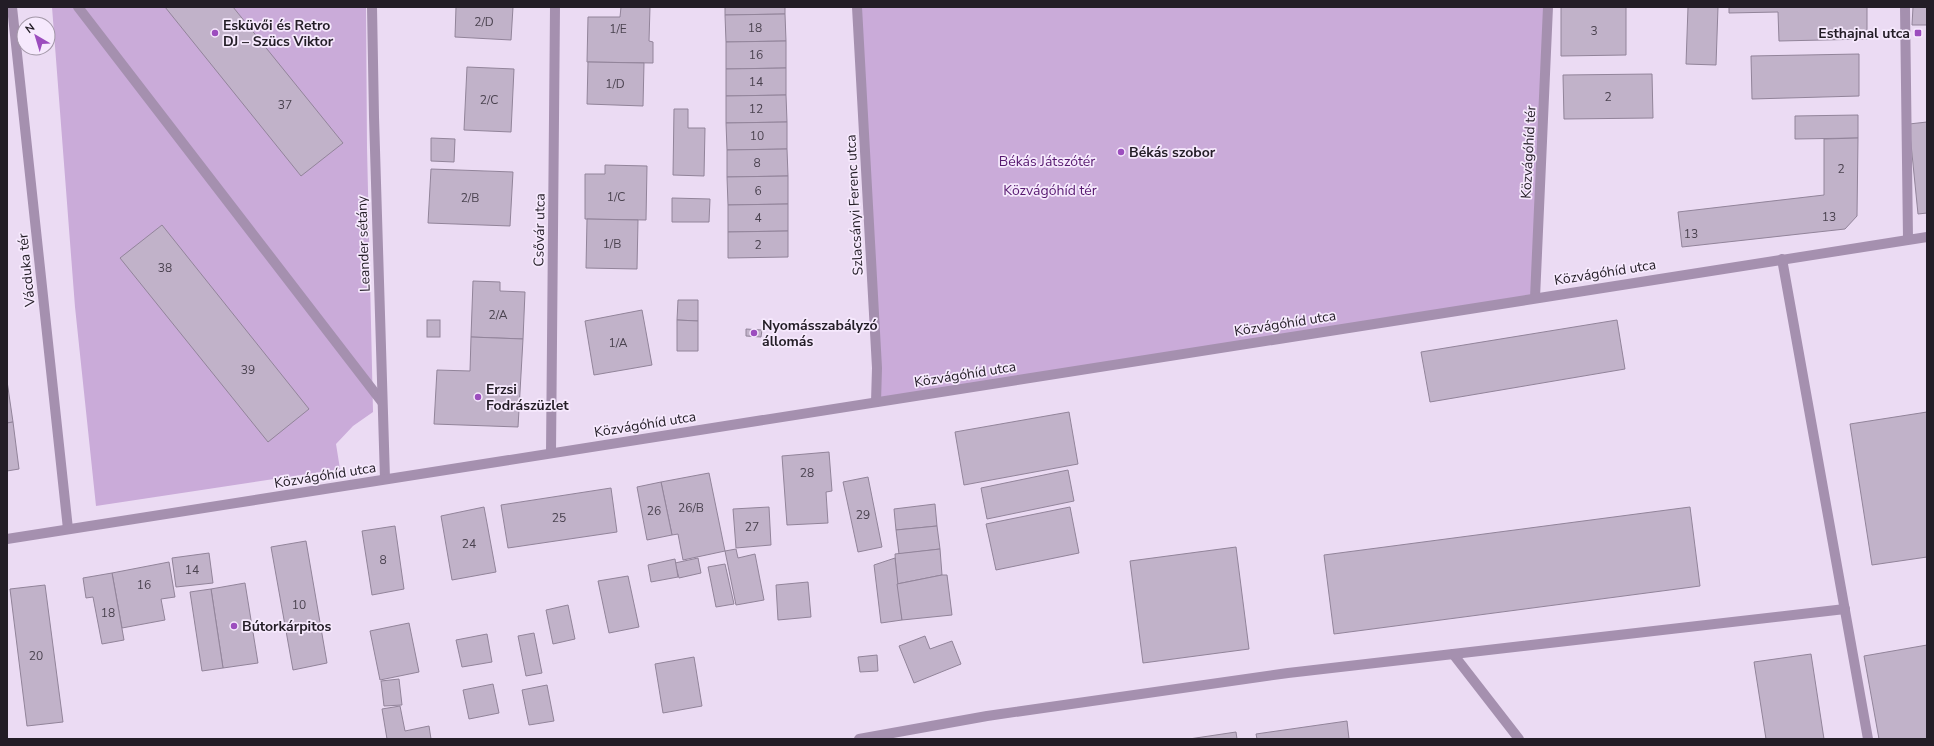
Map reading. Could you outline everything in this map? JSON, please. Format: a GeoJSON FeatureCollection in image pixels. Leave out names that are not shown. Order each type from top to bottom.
{"type":"FeatureCollection","features":[{"type":"Feature","properties":{"kind":"street","name":"Vácduka tér"},"geometry":{"type":"LineString","coordinates":[[12,7],[68,529]]}},
{"type":"Feature","properties":{"kind":"street"},"geometry":{"type":"LineString","coordinates":[[78,7],[382,402]]}},
{"type":"Feature","properties":{"kind":"street","name":"Leander sétány"},"geometry":{"type":"LineString","coordinates":[[372,7],[385,479]]}},
{"type":"Feature","properties":{"kind":"street","name":"Csővár utca"},"geometry":{"type":"LineString","coordinates":[[551,453],[555,7]]}},
{"type":"Feature","properties":{"kind":"street","name":"Szlacsányi Ferenc utca"},"geometry":{"type":"LineString","coordinates":[[857,7],[877,368],[876,402]]}},
{"type":"Feature","properties":{"kind":"street","name":"Közvágóhíd tér"},"geometry":{"type":"LineString","coordinates":[[1535,298],[1548,7]]}},
{"type":"Feature","properties":{"kind":"street"},"geometry":{"type":"LineString","coordinates":[[1904,7],[1908,239]]}},
{"type":"Feature","properties":{"kind":"street","name":"Közvágóhíd utca"},"geometry":{"type":"LineString","coordinates":[[7,539],[1927,237]]}},
{"type":"Feature","properties":{"kind":"street"},"geometry":{"type":"LineString","coordinates":[[1782,259],[1868,739]]}},
{"type":"Feature","properties":{"kind":"street"},"geometry":{"type":"LineString","coordinates":[[859,739],[987,716],[1280,674],[1845,609]]}},
{"type":"Feature","properties":{"kind":"street"},"geometry":{"type":"LineString","coordinates":[[1453,654],[1519,739]]}},
{"type":"Feature","properties":{"kind":"green space"},"geometry":{"type":"Polygon","coordinates":[[[52,7],[366,7],[367,147],[373,412],[353,426],[336,444],[340,469],[96,506],[75,307],[56,56],[56,16],[53,16],[52,7]]]}},
{"type":"Feature","properties":{"kind":"green space","name":"Közvágóhíd tér"},"geometry":{"type":"Polygon","coordinates":[[[857,7],[1548,7],[1535,298],[876,402],[857,7]]]}},
{"type":"Feature","properties":{"kind":"building"},"geometry":{"type":"Polygon","coordinates":[[[165,7],[233,7],[343,143],[301,176],[165,7]]]}},
{"type":"Feature","properties":{"kind":"building"},"geometry":{"type":"Polygon","coordinates":[[[456,7],[513,7],[511,40],[455,37],[456,7]]]}},
{"type":"Feature","properties":{"kind":"building"},"geometry":{"type":"Polygon","coordinates":[[[621,7],[650,7],[649,41],[653,42],[653,63],[587,62],[588,17],[620,17],[621,7]]]}},
{"type":"Feature","properties":{"kind":"building"},"geometry":{"type":"Polygon","coordinates":[[[725,7],[785,7],[785,14],[725,15],[725,7]]]}},
{"type":"Feature","properties":{"kind":"building"},"geometry":{"type":"Polygon","coordinates":[[[1561,7],[1626,7],[1626,55],[1561,56],[1561,7]]]}},
{"type":"Feature","properties":{"kind":"building"},"geometry":{"type":"Polygon","coordinates":[[[1688,7],[1718,7],[1716,65],[1686,64],[1688,7]]]}},
{"type":"Feature","properties":{"kind":"building"},"geometry":{"type":"Polygon","coordinates":[[[1729,7],[1867,7],[1867,39],[1779,41],[1778,12],[1729,13],[1729,7]]]}},
{"type":"Feature","properties":{"kind":"building"},"geometry":{"type":"Polygon","coordinates":[[[1913,7],[1927,7],[1927,25],[1912,25],[1913,7]]]}},
{"type":"Feature","properties":{"kind":"building"},"geometry":{"type":"Polygon","coordinates":[[[785,14],[786,41],[726,42],[725,15],[785,14]]]}},
{"type":"Feature","properties":{"kind":"building"},"geometry":{"type":"Polygon","coordinates":[[[786,41],[786,68],[726,69],[726,42],[786,41]]]}},
{"type":"Feature","properties":{"kind":"building"},"geometry":{"type":"Polygon","coordinates":[[[1859,54],[1859,96],[1752,99],[1751,56],[1859,54]]]}},
{"type":"Feature","properties":{"kind":"building"},"geometry":{"type":"Polygon","coordinates":[[[588,62],[644,63],[643,106],[587,104],[588,62]]]}},
{"type":"Feature","properties":{"kind":"building"},"geometry":{"type":"Polygon","coordinates":[[[467,67],[514,69],[511,132],[464,130],[467,67]]]}},
{"type":"Feature","properties":{"kind":"building"},"geometry":{"type":"Polygon","coordinates":[[[786,68],[786,95],[726,96],[726,69],[786,68]]]}},
{"type":"Feature","properties":{"kind":"building"},"geometry":{"type":"Polygon","coordinates":[[[1652,74],[1653,118],[1564,119],[1563,75],[1652,74]]]}},
{"type":"Feature","properties":{"kind":"building"},"geometry":{"type":"Polygon","coordinates":[[[786,95],[787,122],[726,123],[726,96],[786,95]]]}},
{"type":"Feature","properties":{"kind":"building"},"geometry":{"type":"Polygon","coordinates":[[[674,109],[688,109],[688,128],[705,128],[704,176],[673,175],[674,109]]]}},
{"type":"Feature","properties":{"kind":"building"},"geometry":{"type":"Polygon","coordinates":[[[1858,115],[1858,138],[1795,139],[1795,116],[1858,115]]]}},
{"type":"Feature","properties":{"kind":"building"},"geometry":{"type":"Polygon","coordinates":[[[787,122],[787,149],[727,150],[726,123],[787,122]]]}},
{"type":"Feature","properties":{"kind":"building"},"geometry":{"type":"Polygon","coordinates":[[[1927,122],[1927,213],[1918,214],[1909,124],[1927,122]]]}},
{"type":"Feature","properties":{"kind":"building"},"geometry":{"type":"Polygon","coordinates":[[[431,138],[455,139],[454,162],[431,161],[431,138]]]}},
{"type":"Feature","properties":{"kind":"building"},"geometry":{"type":"Polygon","coordinates":[[[1858,138],[1857,216],[1845,229],[1682,247],[1678,212],[1824,195],[1824,139],[1858,138]]]}},
{"type":"Feature","properties":{"kind":"building"},"geometry":{"type":"Polygon","coordinates":[[[787,149],[788,176],[727,177],[727,150],[787,149]]]}},
{"type":"Feature","properties":{"kind":"building"},"geometry":{"type":"Polygon","coordinates":[[[605,165],[647,166],[646,220],[585,219],[585,174],[605,174],[605,165]]]}},
{"type":"Feature","properties":{"kind":"building"},"geometry":{"type":"Polygon","coordinates":[[[431,169],[513,172],[510,226],[428,223],[431,169]]]}},
{"type":"Feature","properties":{"kind":"building"},"geometry":{"type":"Polygon","coordinates":[[[788,176],[788,204],[728,205],[727,177],[788,176]]]}},
{"type":"Feature","properties":{"kind":"building"},"geometry":{"type":"Polygon","coordinates":[[[672,198],[710,199],[709,222],[672,222],[672,198]]]}},
{"type":"Feature","properties":{"kind":"building"},"geometry":{"type":"Polygon","coordinates":[[[788,204],[788,231],[728,232],[728,205],[788,204]]]}},
{"type":"Feature","properties":{"kind":"building"},"geometry":{"type":"Polygon","coordinates":[[[587,219],[638,220],[637,269],[586,268],[587,219]]]}},
{"type":"Feature","properties":{"kind":"building"},"geometry":{"type":"Polygon","coordinates":[[[162,225],[309,409],[268,442],[120,258],[162,225]]]}},
{"type":"Feature","properties":{"kind":"building"},"geometry":{"type":"Polygon","coordinates":[[[788,231],[788,257],[728,258],[728,232],[788,231]]]}},
{"type":"Feature","properties":{"kind":"building"},"geometry":{"type":"Polygon","coordinates":[[[473,281],[500,282],[500,291],[525,292],[523,339],[471,337],[473,281]]]}},
{"type":"Feature","properties":{"kind":"building"},"geometry":{"type":"Polygon","coordinates":[[[678,300],[698,300],[698,321],[677,320],[678,300]]]}},
{"type":"Feature","properties":{"kind":"building"},"geometry":{"type":"Polygon","coordinates":[[[642,310],[652,365],[594,375],[585,321],[642,310]]]}},
{"type":"Feature","properties":{"kind":"building"},"geometry":{"type":"Polygon","coordinates":[[[427,320],[440,320],[440,337],[427,337],[427,320]]]}},
{"type":"Feature","properties":{"kind":"building"},"geometry":{"type":"Polygon","coordinates":[[[677,320],[698,321],[698,351],[677,351],[677,320]]]}},
{"type":"Feature","properties":{"kind":"building"},"geometry":{"type":"Polygon","coordinates":[[[1617,320],[1625,369],[1430,402],[1421,352],[1617,320]]]}},
{"type":"Feature","properties":{"kind":"building","name":"Nyomásszabályzó állomás"},"geometry":{"type":"Polygon","coordinates":[[[746,329],[762,330],[761,337],[746,336],[746,329]]]}},
{"type":"Feature","properties":{"kind":"building","name":"Erzsi Fodrászüzlet"},"geometry":{"type":"Polygon","coordinates":[[[471,337],[523,339],[518,427],[434,424],[437,370],[470,371],[471,337]]]}},
{"type":"Feature","properties":{"kind":"building"},"geometry":{"type":"Polygon","coordinates":[[[7,381],[13,422],[7,423],[7,381]]]}},
{"type":"Feature","properties":{"kind":"building"},"geometry":{"type":"Polygon","coordinates":[[[1069,412],[1078,464],[964,485],[955,432],[1069,412]]]}},
{"type":"Feature","properties":{"kind":"building"},"geometry":{"type":"Polygon","coordinates":[[[1927,412],[1927,557],[1872,565],[1850,424],[1927,412]]]}},
{"type":"Feature","properties":{"kind":"building"},"geometry":{"type":"Polygon","coordinates":[[[13,422],[19,469],[7,471],[7,423],[13,422]]]}},
{"type":"Feature","properties":{"kind":"building"},"geometry":{"type":"Polygon","coordinates":[[[829,452],[832,491],[826,492],[828,523],[787,525],[782,456],[829,452]]]}},
{"type":"Feature","properties":{"kind":"building"},"geometry":{"type":"Polygon","coordinates":[[[1068,470],[1074,501],[987,519],[981,488],[1068,470]]]}},
{"type":"Feature","properties":{"kind":"building"},"geometry":{"type":"Polygon","coordinates":[[[709,473],[725,551],[683,560],[678,534],[672,535],[661,482],[709,473]]]}},
{"type":"Feature","properties":{"kind":"building"},"geometry":{"type":"Polygon","coordinates":[[[868,477],[882,547],[858,552],[843,482],[868,477]]]}},
{"type":"Feature","properties":{"kind":"building"},"geometry":{"type":"Polygon","coordinates":[[[661,482],[672,535],[647,540],[637,487],[661,482]]]}},
{"type":"Feature","properties":{"kind":"building"},"geometry":{"type":"Polygon","coordinates":[[[611,488],[617,532],[508,548],[501,505],[611,488]]]}},
{"type":"Feature","properties":{"kind":"building"},"geometry":{"type":"Polygon","coordinates":[[[935,504],[937,526],[896,530],[894,509],[935,504]]]}},
{"type":"Feature","properties":{"kind":"building"},"geometry":{"type":"Polygon","coordinates":[[[484,507],[496,572],[452,580],[441,516],[484,507]]]}},
{"type":"Feature","properties":{"kind":"building"},"geometry":{"type":"Polygon","coordinates":[[[769,507],[771,545],[736,548],[733,509],[769,507]]]}},
{"type":"Feature","properties":{"kind":"building"},"geometry":{"type":"Polygon","coordinates":[[[1070,507],[1079,553],[996,570],[986,524],[1070,507]]]}},
{"type":"Feature","properties":{"kind":"building"},"geometry":{"type":"Polygon","coordinates":[[[1690,507],[1700,586],[1334,634],[1324,555],[1690,507]]]}},
{"type":"Feature","properties":{"kind":"building"},"geometry":{"type":"Polygon","coordinates":[[[395,526],[404,589],[372,595],[362,531],[395,526]]]}},
{"type":"Feature","properties":{"kind":"building"},"geometry":{"type":"Polygon","coordinates":[[[937,526],[940,549],[899,554],[896,530],[937,526]]]}},
{"type":"Feature","properties":{"kind":"building"},"geometry":{"type":"Polygon","coordinates":[[[306,541],[327,663],[293,670],[271,547],[306,541]]]}},
{"type":"Feature","properties":{"kind":"building"},"geometry":{"type":"Polygon","coordinates":[[[1236,547],[1249,649],[1143,663],[1130,561],[1236,547]]]}},
{"type":"Feature","properties":{"kind":"building"},"geometry":{"type":"Polygon","coordinates":[[[736,549],[738,558],[755,554],[764,600],[736,605],[725,551],[736,549]]]}},
{"type":"Feature","properties":{"kind":"building"},"geometry":{"type":"Polygon","coordinates":[[[940,549],[942,575],[897,584],[895,554],[940,549]]]}},
{"type":"Feature","properties":{"kind":"building"},"geometry":{"type":"Polygon","coordinates":[[[209,553],[213,583],[176,587],[172,558],[209,553]]]}},
{"type":"Feature","properties":{"kind":"building"},"geometry":{"type":"Polygon","coordinates":[[[698,558],[701,573],[679,578],[675,563],[698,558]]]}},
{"type":"Feature","properties":{"kind":"building"},"geometry":{"type":"Polygon","coordinates":[[[895,558],[902,620],[881,623],[874,565],[895,558]]]}},
{"type":"Feature","properties":{"kind":"building"},"geometry":{"type":"Polygon","coordinates":[[[675,559],[678,577],[651,582],[648,565],[675,559]]]}},
{"type":"Feature","properties":{"kind":"building"},"geometry":{"type":"Polygon","coordinates":[[[169,562],[175,597],[161,599],[165,620],[122,628],[112,573],[169,562]]]}},
{"type":"Feature","properties":{"kind":"building"},"geometry":{"type":"Polygon","coordinates":[[[725,564],[734,604],[716,607],[708,567],[725,564]]]}},
{"type":"Feature","properties":{"kind":"building"},"geometry":{"type":"Polygon","coordinates":[[[112,573],[124,640],[102,644],[93,597],[86,598],[83,578],[112,573]]]}},
{"type":"Feature","properties":{"kind":"building"},"geometry":{"type":"Polygon","coordinates":[[[947,575],[952,615],[902,620],[897,584],[947,575]]]}},
{"type":"Feature","properties":{"kind":"building"},"geometry":{"type":"Polygon","coordinates":[[[628,576],[639,627],[609,633],[598,581],[628,576]]]}},
{"type":"Feature","properties":{"kind":"building"},"geometry":{"type":"Polygon","coordinates":[[[808,582],[811,617],[778,620],[776,585],[808,582]]]}},
{"type":"Feature","properties":{"kind":"building","name":"Bútorkárpitos"},"geometry":{"type":"Polygon","coordinates":[[[245,583],[258,663],[223,668],[211,589],[245,583]]]}},
{"type":"Feature","properties":{"kind":"building"},"geometry":{"type":"Polygon","coordinates":[[[45,585],[63,722],[27,726],[10,589],[45,585]]]}},
{"type":"Feature","properties":{"kind":"building"},"geometry":{"type":"Polygon","coordinates":[[[211,589],[223,668],[202,671],[190,592],[211,589]]]}},
{"type":"Feature","properties":{"kind":"building"},"geometry":{"type":"Polygon","coordinates":[[[568,605],[575,639],[553,644],[546,610],[568,605]]]}},
{"type":"Feature","properties":{"kind":"building"},"geometry":{"type":"Polygon","coordinates":[[[409,623],[419,672],[380,680],[370,631],[409,623]]]}},
{"type":"Feature","properties":{"kind":"building"},"geometry":{"type":"Polygon","coordinates":[[[534,633],[542,673],[526,676],[518,636],[534,633]]]}},
{"type":"Feature","properties":{"kind":"building"},"geometry":{"type":"Polygon","coordinates":[[[487,634],[492,662],[462,667],[456,640],[487,634]]]}},
{"type":"Feature","properties":{"kind":"building"},"geometry":{"type":"Polygon","coordinates":[[[925,636],[930,649],[952,641],[961,664],[914,683],[899,646],[925,636]]]}},
{"type":"Feature","properties":{"kind":"building"},"geometry":{"type":"Polygon","coordinates":[[[1927,645],[1927,739],[1879,739],[1864,656],[1927,645]]]}},
{"type":"Feature","properties":{"kind":"building"},"geometry":{"type":"Polygon","coordinates":[[[1811,654],[1824,739],[1766,739],[1754,662],[1811,654]]]}},
{"type":"Feature","properties":{"kind":"building"},"geometry":{"type":"Polygon","coordinates":[[[877,655],[878,671],[860,672],[858,657],[877,655]]]}},
{"type":"Feature","properties":{"kind":"building"},"geometry":{"type":"Polygon","coordinates":[[[694,657],[702,706],[663,713],[655,664],[694,657]]]}},
{"type":"Feature","properties":{"kind":"building"},"geometry":{"type":"Polygon","coordinates":[[[399,679],[402,705],[384,706],[381,681],[399,679]]]}},
{"type":"Feature","properties":{"kind":"building"},"geometry":{"type":"Polygon","coordinates":[[[493,684],[499,713],[469,719],[463,690],[493,684]]]}},
{"type":"Feature","properties":{"kind":"building"},"geometry":{"type":"Polygon","coordinates":[[[547,685],[554,721],[529,725],[522,690],[547,685]]]}},
{"type":"Feature","properties":{"kind":"building"},"geometry":{"type":"Polygon","coordinates":[[[400,706],[405,731],[429,726],[431,739],[387,739],[382,709],[400,706]]]}},
{"type":"Feature","properties":{"kind":"building"},"geometry":{"type":"Polygon","coordinates":[[[1347,721],[1349,739],[1257,739],[1256,734],[1347,721]]]}},
{"type":"Feature","properties":{"kind":"building"},"geometry":{"type":"Polygon","coordinates":[[[1236,732],[1237,739],[1189,739],[1236,732]]]}},
{"type":"Feature","properties":{"kind":"place","name":"Esküvői és Retro DJ – Szücs Viktor"},"geometry":{"type":"Point","coordinates":[215,33]}},
{"type":"Feature","properties":{"kind":"place","name":"Esthajnal utca"},"geometry":{"type":"Point","coordinates":[1918,33]}},
{"type":"Feature","properties":{"kind":"place","name":"Békás szobor"},"geometry":{"type":"Point","coordinates":[1121,152]}},
{"type":"Feature","properties":{"kind":"place","name":"Nyomásszabályzó állomás"},"geometry":{"type":"Point","coordinates":[754,333]}},
{"type":"Feature","properties":{"kind":"place","name":"Erzsi Fodrászüzlet"},"geometry":{"type":"Point","coordinates":[478,397]}},
{"type":"Feature","properties":{"kind":"place","name":"Bútorkárpitos"},"geometry":{"type":"Point","coordinates":[234,626]}},
{"type":"Feature","properties":{"kind":"park label","name":"Békás Játszótér"},"geometry":{"type":"Point","coordinates":[1047,161]}}]}
